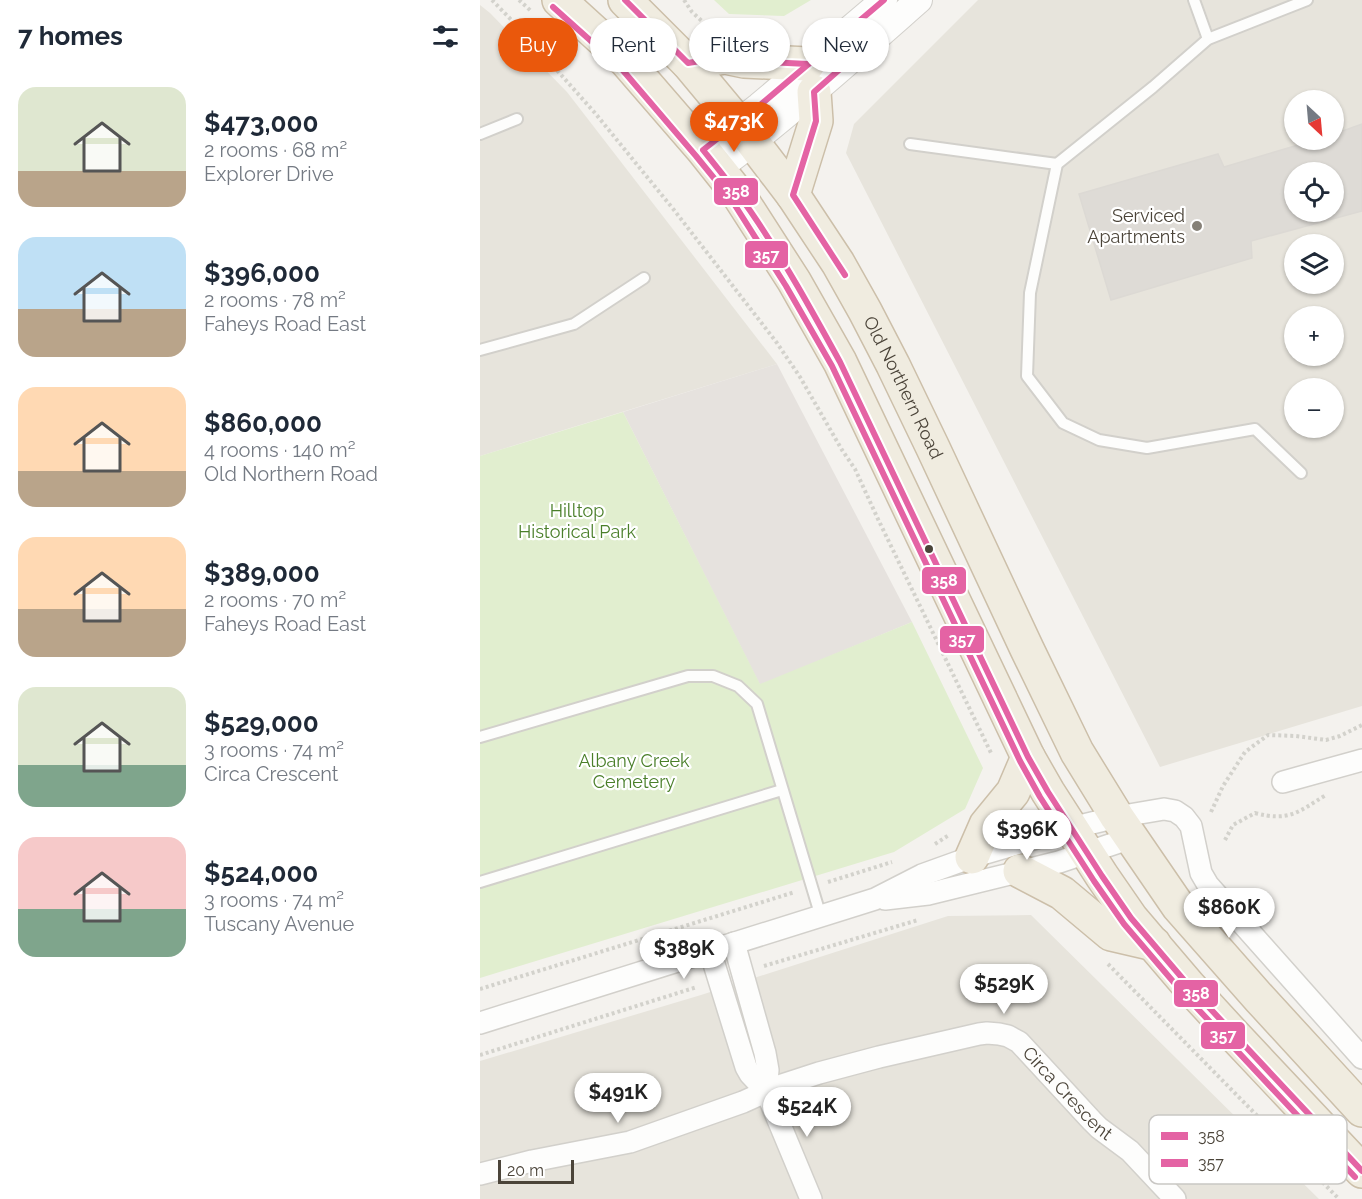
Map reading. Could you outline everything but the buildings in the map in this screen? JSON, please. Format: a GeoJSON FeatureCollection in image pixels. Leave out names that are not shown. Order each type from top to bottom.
{"type":"FeatureCollection","features":[{"type":"Feature","properties":{"kind":"highway","name":"Old Northern Road"},"geometry":{"type":"LineString","coordinates":[[625,0],[688,63],[746,133],[793,195],[838,263],[865,311],[933,448],[1049,696],[1088,771],[1124,828],[1178,906],[1362,1110]]}},
{"type":"Feature","properties":{"kind":"highway"},"geometry":{"type":"LineString","coordinates":[[547,7],[626,61],[738,194],[794,281],[840,362],[1028,757],[1048,792],[1131,918],[1234,1036],[1309,1115]]}},
{"type":"Feature","properties":{"kind":"highway"},"geometry":{"type":"LineString","coordinates":[[688,63],[725,57],[811,78],[816,121],[793,195]]}},
{"type":"Feature","properties":{"kind":"highway"},"geometry":{"type":"LineString","coordinates":[[962,845],[986,825],[1013,792],[1028,757]]}},
{"type":"Feature","properties":{"kind":"highway"},"geometry":{"type":"LineString","coordinates":[[1020,871],[1062,893],[1111,934],[1154,944]]}},
{"type":"Feature","properties":{"kind":"highway"},"geometry":{"type":"LineString","coordinates":[[1347,1155],[1362,1171]]}},
{"type":"Feature","properties":{"kind":"street"},"geometry":{"type":"LineString","coordinates":[[811,78],[884,0]]}},
{"type":"Feature","properties":{"kind":"street"},"geometry":{"type":"LineString","coordinates":[[710,159],[746,133],[811,78],[919,0]]}},
{"type":"Feature","properties":{"kind":"street"},"geometry":{"type":"LineString","coordinates":[[1283,782],[1362,760]]}},
{"type":"Feature","properties":{"kind":"street"},"geometry":{"type":"LineString","coordinates":[[480,1023],[875,899],[922,875],[962,845],[1079,840],[1124,828],[1164,809],[1175,811],[1191,826],[1201,873],[1208,885],[1362,1058]]}},
{"type":"Feature","properties":{"kind":"street"},"geometry":{"type":"LineString","coordinates":[[875,899],[928,894],[1059,862],[1079,840],[1124,828]]}},
{"type":"Feature","properties":{"kind":"street"},"geometry":{"type":"LineString","coordinates":[[734,943],[765,1053],[768,1070],[766,1091]]}},
{"type":"Feature","properties":{"kind":"street"},"geometry":{"type":"LineString","coordinates":[[710,951],[746,1067],[766,1091],[811,1199]]}},
{"type":"Feature","properties":{"kind":"street","name":"Circa Crescent"},"geometry":{"type":"LineString","coordinates":[[480,1174],[532,1161],[630,1142],[736,1105],[804,1077],[879,1057],[987,1033],[1004,1035],[1023,1046],[1099,1128],[1130,1151],[1149,1171]]}},
{"type":"Feature","properties":{"kind":"street","name":"Circa Crescent"},"geometry":{"type":"LineString","coordinates":[[1161,1184],[1175,1199]]}},
{"type":"Feature","properties":{"kind":"lane"},"geometry":{"type":"LineString","coordinates":[[1194,0],[1209,39]]}},
{"type":"Feature","properties":{"kind":"lane"},"geometry":{"type":"LineString","coordinates":[[1301,473],[1255,429],[1147,448],[1099,440],[1063,423],[1027,376],[1030,293],[1057,164],[1209,39],[1307,0]]}},
{"type":"Feature","properties":{"kind":"lane"},"geometry":{"type":"LineString","coordinates":[[480,134],[517,119]]}},
{"type":"Feature","properties":{"kind":"lane"},"geometry":{"type":"LineString","coordinates":[[910,144],[1057,164]]}},
{"type":"Feature","properties":{"kind":"lane"},"geometry":{"type":"LineString","coordinates":[[480,350],[574,324],[644,278]]}},
{"type":"Feature","properties":{"kind":"lane"},"geometry":{"type":"LineString","coordinates":[[480,738],[688,676],[713,676],[738,686],[757,704],[821,917]]}},
{"type":"Feature","properties":{"kind":"lane"},"geometry":{"type":"LineString","coordinates":[[480,882],[782,790]]}},
{"type":"Feature","properties":{"kind":"path"},"geometry":{"type":"LineString","coordinates":[[492,0],[595,113],[674,210],[777,343],[800,377],[855,469],[994,759]]}},
{"type":"Feature","properties":{"kind":"path"},"geometry":{"type":"LineString","coordinates":[[519,0],[547,7]]}},
{"type":"Feature","properties":{"kind":"path"},"geometry":{"type":"LineString","coordinates":[[684,0],[699,18]]}},
{"type":"Feature","properties":{"kind":"path"},"geometry":{"type":"LineString","coordinates":[[854,460],[855,469]]}},
{"type":"Feature","properties":{"kind":"path"},"geometry":{"type":"LineString","coordinates":[[1211,812],[1223,786],[1245,752],[1268,735],[1326,740],[1362,725]]}},
{"type":"Feature","properties":{"kind":"path"},"geometry":{"type":"LineString","coordinates":[[1225,840],[1233,825],[1255,813],[1287,817],[1336,792]]}},
{"type":"Feature","properties":{"kind":"path"},"geometry":{"type":"LineString","coordinates":[[928,848],[962,845]]}},
{"type":"Feature","properties":{"kind":"path"},"geometry":{"type":"LineString","coordinates":[[480,989],[897,861]]}},
{"type":"Feature","properties":{"kind":"path"},"geometry":{"type":"LineString","coordinates":[[743,972],[919,920]]}},
{"type":"Feature","properties":{"kind":"path"},"geometry":{"type":"LineString","coordinates":[[1105,961],[1256,1115]]}},
{"type":"Feature","properties":{"kind":"path"},"geometry":{"type":"LineString","coordinates":[[480,1055],[719,980]]}},
{"type":"Feature","properties":{"kind":"path"},"geometry":{"type":"LineString","coordinates":[[1324,1184],[1339,1199]]}},
{"type":"Feature","properties":{"kind":"shaded area"},"geometry":{"type":"Polygon","coordinates":[[[978,0],[1362,0],[1362,706],[1160,767],[846,153],[854,124],[978,0]]]}},
{"type":"Feature","properties":{"kind":"shaded area"},"geometry":{"type":"Polygon","coordinates":[[[480,5],[498,21],[498,72],[548,72],[567,92],[777,364],[480,456],[480,5]]]}},
{"type":"Feature","properties":{"kind":"shaded area"},"geometry":{"type":"Polygon","coordinates":[[[777,364],[912,622],[760,685],[623,412],[777,364]]]}},
{"type":"Feature","properties":{"kind":"shaded area"},"geometry":{"type":"Polygon","coordinates":[[[1031,915],[1234,1115],[1149,1115],[1149,1184],[1304,1184],[1319,1199],[480,1199],[480,1061],[701,995],[948,916],[1031,915]]]}},
{"type":"Feature","properties":{"kind":"green space"},"geometry":{"type":"Polygon","coordinates":[[[714,0],[811,0],[784,16],[729,14],[714,0]]]}},
{"type":"Feature","properties":{"kind":"green space","name":"Albany Creek Cemetery"},"geometry":{"type":"Polygon","coordinates":[[[623,412],[760,684],[912,622],[983,768],[965,809],[894,852],[480,978],[480,456],[623,412]]]}},
{"type":"Feature","properties":{"kind":"transit line","name":"358"},"geometry":{"type":"LineString","coordinates":[[625,0],[688,63],[725,57],[744,61],[802,64]]}},
{"type":"Feature","properties":{"kind":"transit line","name":"358"},"geometry":{"type":"LineString","coordinates":[[884,0],[759,106],[703,150],[763,230],[840,362],[1028,757],[1048,792],[1131,918],[1189,986],[1310,1115]]}},
{"type":"Feature","properties":{"kind":"transit line","name":"357"},"geometry":{"type":"LineString","coordinates":[[553,7],[620,67],[731,199],[786,286],[832,366],[1020,761],[1040,797],[1124,924],[1182,992],[1297,1115]]}},
{"type":"Feature","properties":{"kind":"transit line","name":"358"},"geometry":{"type":"LineString","coordinates":[[837,72],[814,92],[816,121],[793,195],[845,275]]}},
{"type":"Feature","properties":{"kind":"transit line","name":"358"},"geometry":{"type":"LineString","coordinates":[[1347,1155],[1362,1171]]}},
{"type":"Feature","properties":{"kind":"transit line","name":"357"},"geometry":{"type":"LineString","coordinates":[[1347,1168],[1355,1177]]}},
{"type":"Feature","properties":{"kind":"place","name":"Serviced Apartments"},"geometry":{"type":"Point","coordinates":[1197,226]}},
{"type":"Feature","properties":{"kind":"park label","name":"Hilltop Historical Park"},"geometry":{"type":"Point","coordinates":[577,521]}}]}
